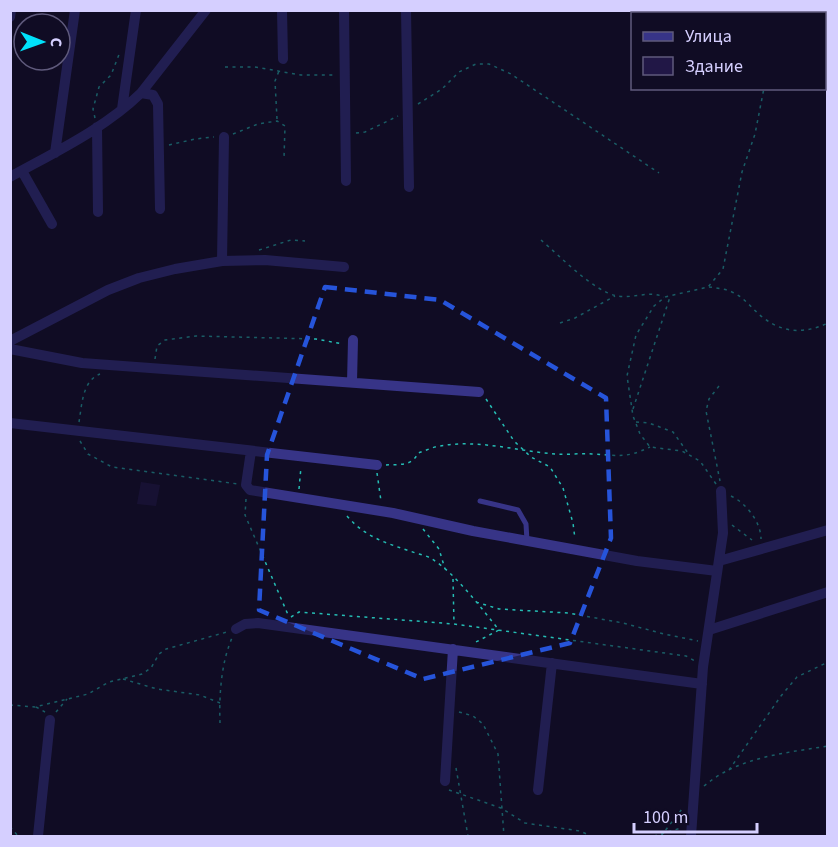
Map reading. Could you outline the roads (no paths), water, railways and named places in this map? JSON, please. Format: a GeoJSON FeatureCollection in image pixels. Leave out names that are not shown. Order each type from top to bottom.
{"type":"FeatureCollection","features":[{"type":"Feature","properties":{"kind":"street"},"geometry":{"type":"LineString","coordinates":[[10,17],[11,10]]}},
{"type":"Feature","properties":{"kind":"street"},"geometry":{"type":"LineString","coordinates":[[55,153],[75,10]]}},
{"type":"Feature","properties":{"kind":"street"},"geometry":{"type":"LineString","coordinates":[[122,110],[136,10]]}},
{"type":"Feature","properties":{"kind":"street"},"geometry":{"type":"LineString","coordinates":[[282,10],[283,59]]}},
{"type":"Feature","properties":{"kind":"street"},"geometry":{"type":"LineString","coordinates":[[344,10],[346,181]]}},
{"type":"Feature","properties":{"kind":"street"},"geometry":{"type":"LineString","coordinates":[[406,10],[409,187]]}},
{"type":"Feature","properties":{"kind":"street"},"geometry":{"type":"LineString","coordinates":[[10,177],[55,153],[122,110],[141,93],[203,13]]}},
{"type":"Feature","properties":{"kind":"street"},"geometry":{"type":"LineString","coordinates":[[141,93],[153,95],[158,104],[160,209]]}},
{"type":"Feature","properties":{"kind":"street"},"geometry":{"type":"LineString","coordinates":[[97,127],[98,212]]}},
{"type":"Feature","properties":{"kind":"street"},"geometry":{"type":"LineString","coordinates":[[222,261],[224,137]]}},
{"type":"Feature","properties":{"kind":"street"},"geometry":{"type":"LineString","coordinates":[[22,171],[52,224]]}},
{"type":"Feature","properties":{"kind":"street"},"geometry":{"type":"LineString","coordinates":[[10,341],[108,290],[139,278],[222,261],[265,260],[344,267]]}},
{"type":"Feature","properties":{"kind":"street"},"geometry":{"type":"LineString","coordinates":[[352,382],[353,342]]}},
{"type":"Feature","properties":{"kind":"street"},"geometry":{"type":"LineString","coordinates":[[10,349],[82,363],[479,392]]}},
{"type":"Feature","properties":{"kind":"street"},"geometry":{"type":"LineString","coordinates":[[10,423],[377,465]]}},
{"type":"Feature","properties":{"kind":"street"},"geometry":{"type":"LineString","coordinates":[[251,451],[246,485],[250,490],[383,511],[637,561],[718,566],[761,549],[828,530]]}},
{"type":"Feature","properties":{"kind":"street"},"geometry":{"type":"LineString","coordinates":[[691,837],[703,667],[723,533],[722,491]]}},
{"type":"Feature","properties":{"kind":"street"},"geometry":{"type":"LineString","coordinates":[[709,630],[828,592]]}},
{"type":"Feature","properties":{"kind":"street"},"geometry":{"type":"LineString","coordinates":[[236,629],[245,624],[258,623],[702,684]]}},
{"type":"Feature","properties":{"kind":"street"},"geometry":{"type":"LineString","coordinates":[[445,781],[449,710],[457,650]]}},
{"type":"Feature","properties":{"kind":"street"},"geometry":{"type":"LineString","coordinates":[[538,790],[552,663]]}},
{"type":"Feature","properties":{"kind":"street"},"geometry":{"type":"LineString","coordinates":[[38,837],[50,720]]}},
{"type":"Feature","properties":{"kind":"lane"},"geometry":{"type":"LineString","coordinates":[[480,501],[518,510],[526,524],[527,541]]}}]}
